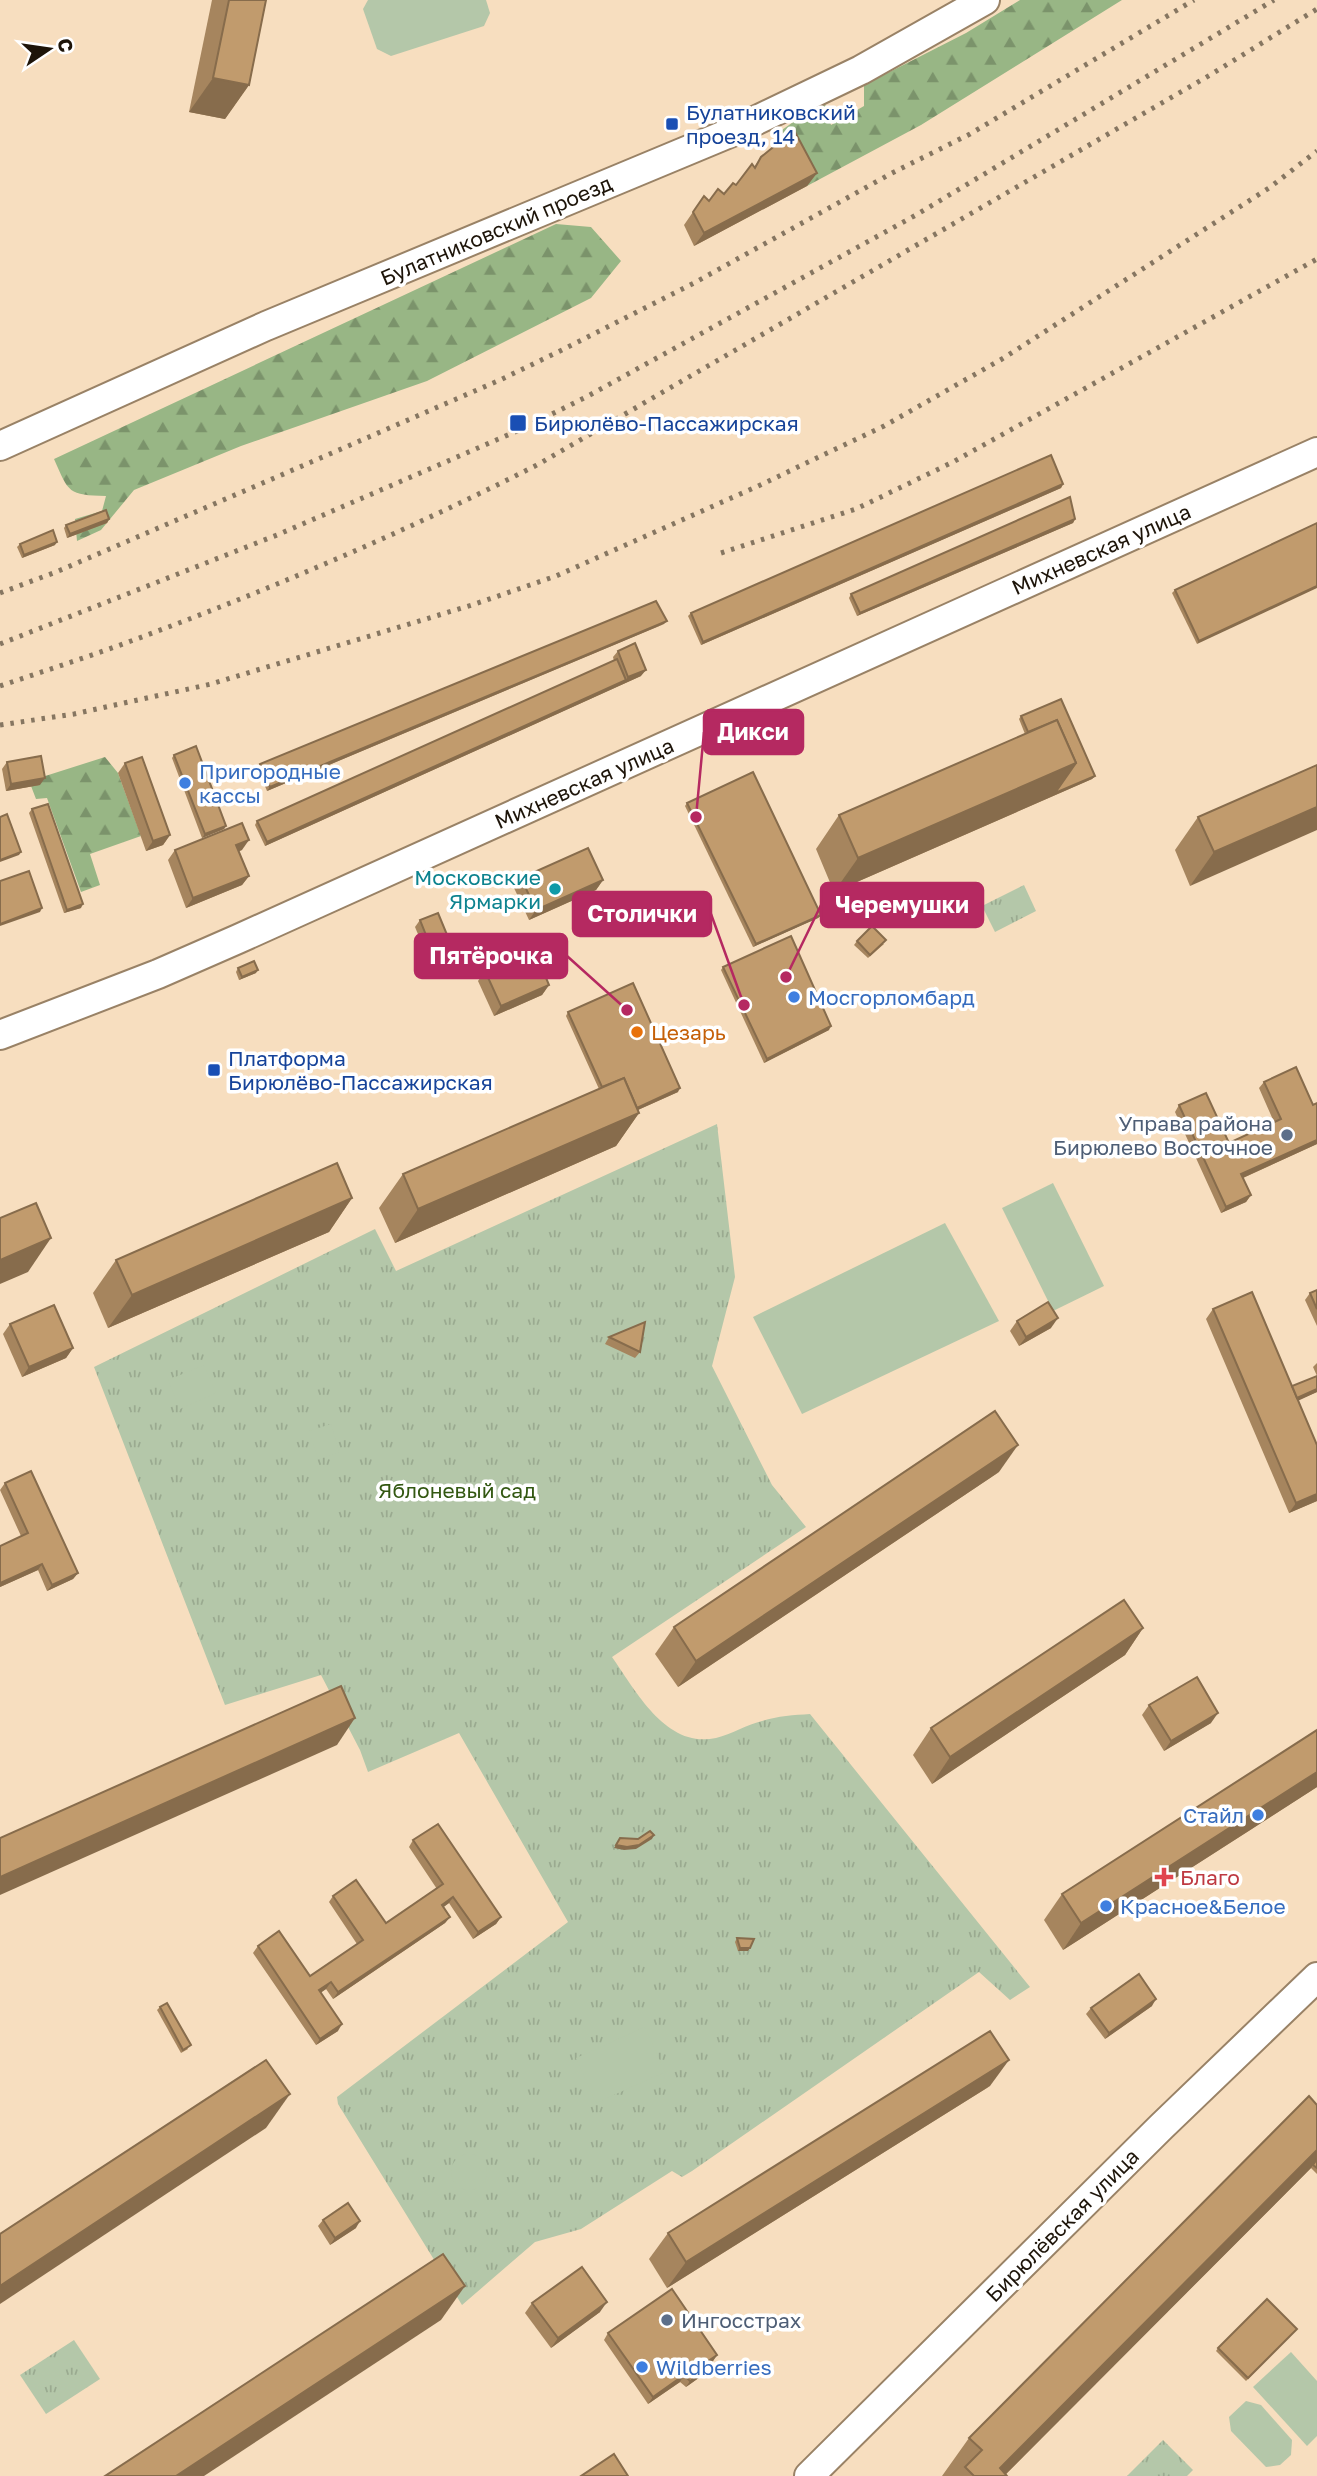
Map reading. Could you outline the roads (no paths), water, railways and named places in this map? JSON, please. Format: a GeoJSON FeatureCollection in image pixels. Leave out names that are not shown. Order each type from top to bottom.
{"type":"FeatureCollection","features":[{"type":"Feature","properties":{"kind":"street","name":"Булатниковский проезд"},"geometry":{"type":"LineString","coordinates":[[0,446],[266,326],[732,132],[861,70],[985,0]]}},
{"type":"Feature","properties":{"kind":"street","name":"Михневская улица"},"geometry":{"type":"LineString","coordinates":[[0,1035],[158,974],[238,939],[1317,452]]}},
{"type":"Feature","properties":{"kind":"street","name":"Бирюлёвская улица"},"geometry":{"type":"LineString","coordinates":[[809,2476],[1161,2127],[1317,1977]]}},
{"type":"Feature","properties":{"kind":"railway"},"geometry":{"type":"LineString","coordinates":[[0,593],[56,572],[279,476],[500,380],[562,350],[694,283],[892,173],[970,134],[1194,0]]}},
{"type":"Feature","properties":{"kind":"railway"},"geometry":{"type":"LineString","coordinates":[[0,644],[277,535],[524,428],[588,396],[916,215],[1274,0]]}},
{"type":"Feature","properties":{"kind":"railway"},"geometry":{"type":"LineString","coordinates":[[0,686],[131,641],[285,581],[437,514],[537,465],[1210,75],[1317,9]]}},
{"type":"Feature","properties":{"kind":"railway"},"geometry":{"type":"LineString","coordinates":[[0,725],[74,714],[211,684],[472,605],[556,576],[756,487],[884,426],[1002,359],[1269,188],[1317,151]]}},
{"type":"Feature","properties":{"kind":"railway"},"geometry":{"type":"LineString","coordinates":[[721,553],[856,509],[953,462],[1317,259]]}},
{"type":"Feature","properties":{"kind":"place","name":"Булатниковский проезд, 14"},"geometry":{"type":"Point","coordinates":[672,124]}},
{"type":"Feature","properties":{"kind":"place","name":"Бирюлёво-Пассажирская"},"geometry":{"type":"Point","coordinates":[518,423]}},
{"type":"Feature","properties":{"kind":"place","name":"Пригородные кассы"},"geometry":{"type":"Point","coordinates":[185,783]}},
{"type":"Feature","properties":{"kind":"place","name":"Дикси"},"geometry":{"type":"Point","coordinates":[696,817]}},
{"type":"Feature","properties":{"kind":"place","name":"Московские Ярмарки"},"geometry":{"type":"Point","coordinates":[555,889]}},
{"type":"Feature","properties":{"kind":"place","name":"Черемушки"},"geometry":{"type":"Point","coordinates":[786,977]}},
{"type":"Feature","properties":{"kind":"place","name":"Мосгорломбард"},"geometry":{"type":"Point","coordinates":[794,997]}},
{"type":"Feature","properties":{"kind":"place","name":"Столички"},"geometry":{"type":"Point","coordinates":[744,1005]}},
{"type":"Feature","properties":{"kind":"place","name":"Пятёрочка"},"geometry":{"type":"Point","coordinates":[627,1010]}},
{"type":"Feature","properties":{"kind":"place","name":"Цезарь"},"geometry":{"type":"Point","coordinates":[637,1032]}},
{"type":"Feature","properties":{"kind":"place","name":"Платформа Бирюлёво-Пассажирская"},"geometry":{"type":"Point","coordinates":[214,1070]}},
{"type":"Feature","properties":{"kind":"place","name":"Управа района Бирюлево Восточное"},"geometry":{"type":"Point","coordinates":[1287,1135]}},
{"type":"Feature","properties":{"kind":"place","name":"Стайл"},"geometry":{"type":"Point","coordinates":[1258,1815]}},
{"type":"Feature","properties":{"kind":"place","name":"Благо"},"geometry":{"type":"Point","coordinates":[1164,1877]}},
{"type":"Feature","properties":{"kind":"place","name":"Красное&Белое"},"geometry":{"type":"Point","coordinates":[1106,1906]}},
{"type":"Feature","properties":{"kind":"place","name":"Ингосстрах"},"geometry":{"type":"Point","coordinates":[667,2320]}},
{"type":"Feature","properties":{"kind":"place","name":"Wildberries"},"geometry":{"type":"Point","coordinates":[642,2367]}},
{"type":"Feature","properties":{"kind":"park label","name":"Яблоневый сад"},"geometry":{"type":"Point","coordinates":[457,1490]}}]}
